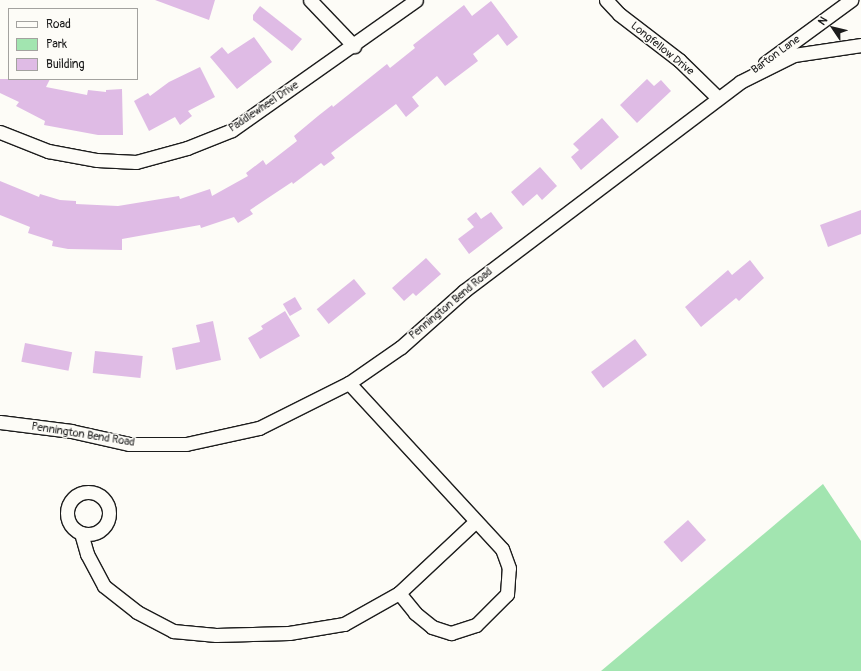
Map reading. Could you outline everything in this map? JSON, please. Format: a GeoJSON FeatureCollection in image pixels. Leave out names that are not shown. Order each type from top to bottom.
{"type":"FeatureCollection","features":[{"type":"Feature","properties":{"kind":"street"},"geometry":{"type":"LineString","coordinates":[[310,0],[354,46]]}},
{"type":"Feature","properties":{"kind":"street","name":"Paddlewheel Drive"},"geometry":{"type":"LineString","coordinates":[[0,132],[48,151],[97,160],[136,162],[187,148],[232,130],[354,46],[416,0]]}},
{"type":"Feature","properties":{"kind":"street","name":"Longfellow Drive"},"geometry":{"type":"LineString","coordinates":[[606,0],[619,14],[679,60],[718,98]]}},
{"type":"Feature","properties":{"kind":"street","name":"Barton Lane"},"geometry":{"type":"LineString","coordinates":[[740,82],[851,0]]}},
{"type":"Feature","properties":{"kind":"street","name":"Pennington Bend Road"},"geometry":{"type":"LineString","coordinates":[[0,421],[71,431],[129,444],[186,444],[259,428],[349,383],[401,347],[464,291],[740,82],[794,55],[861,45]]}},
{"type":"Feature","properties":{"kind":"street"},"geometry":{"type":"LineString","coordinates":[[349,383],[502,549],[509,568],[507,594],[476,625],[451,633],[432,627],[415,613],[399,593]]}},
{"type":"Feature","properties":{"kind":"street"},"geometry":{"type":"LineString","coordinates":[[81,533],[87,554],[104,586],[137,612],[173,630],[216,635],[289,633],[344,624],[399,593],[476,521]]}},
{"type":"Feature","properties":{"kind":"green space"},"geometry":{"type":"Polygon","coordinates":[[[823,484],[861,541],[861,671],[601,671],[823,484]]]}},
{"type":"Feature","properties":{"kind":"building"},"geometry":{"type":"Polygon","coordinates":[[[155,0],[215,0],[209,20],[155,0]]]}},
{"type":"Feature","properties":{"kind":"building"},"geometry":{"type":"Polygon","coordinates":[[[491,1],[518,37],[507,46],[498,34],[473,54],[478,61],[445,86],[437,76],[412,97],[419,106],[406,117],[396,104],[331,153],[335,158],[324,166],[321,163],[293,184],[292,182],[250,210],[253,214],[238,223],[234,217],[201,228],[200,225],[122,239],[122,250],[68,249],[52,246],[53,241],[28,233],[30,227],[0,215],[0,181],[39,197],[40,194],[60,200],[76,201],[76,204],[118,206],[179,196],[180,199],[210,189],[212,196],[248,176],[246,173],[263,160],[266,165],[297,141],[294,136],[318,116],[332,105],[333,107],[387,64],[390,68],[415,48],[413,45],[464,5],[472,16],[491,1]]]}},
{"type":"Feature","properties":{"kind":"building"},"geometry":{"type":"Polygon","coordinates":[[[260,6],[302,39],[292,51],[253,20],[253,15],[260,6]]]}},
{"type":"Feature","properties":{"kind":"building"},"geometry":{"type":"Polygon","coordinates":[[[254,37],[272,62],[237,89],[210,57],[222,47],[228,54],[254,37]]]}},
{"type":"Feature","properties":{"kind":"building"},"geometry":{"type":"Polygon","coordinates":[[[200,67],[215,97],[188,111],[192,116],[180,125],[175,117],[149,131],[134,101],[148,93],[150,96],[169,82],[200,67]]]}},
{"type":"Feature","properties":{"kind":"building"},"geometry":{"type":"Polygon","coordinates":[[[0,79],[50,80],[46,87],[87,95],[88,90],[106,92],[106,90],[122,89],[123,135],[98,135],[44,125],[45,121],[16,106],[19,102],[0,93],[0,79]]]}},
{"type":"Feature","properties":{"kind":"building"},"geometry":{"type":"Polygon","coordinates":[[[647,79],[654,86],[661,80],[671,91],[637,123],[620,105],[647,79]]]}},
{"type":"Feature","properties":{"kind":"building"},"geometry":{"type":"Polygon","coordinates":[[[602,118],[619,137],[581,170],[571,157],[579,150],[573,144],[602,118]]]}},
{"type":"Feature","properties":{"kind":"building"},"geometry":{"type":"Polygon","coordinates":[[[540,167],[557,186],[542,200],[537,194],[523,206],[511,192],[540,167]]]}},
{"type":"Feature","properties":{"kind":"building"},"geometry":{"type":"Polygon","coordinates":[[[861,210],[861,234],[828,247],[820,225],[861,210]]]}},
{"type":"Feature","properties":{"kind":"building"},"geometry":{"type":"Polygon","coordinates":[[[476,212],[481,219],[491,212],[503,228],[469,254],[458,239],[474,227],[467,219],[476,212]]]}},
{"type":"Feature","properties":{"kind":"building"},"geometry":{"type":"Polygon","coordinates":[[[426,258],[441,274],[416,296],[413,293],[404,301],[392,288],[426,258]]]}},
{"type":"Feature","properties":{"kind":"building"},"geometry":{"type":"Polygon","coordinates":[[[750,260],[764,278],[739,301],[736,298],[701,327],[685,307],[728,270],[732,275],[750,260]]]}},
{"type":"Feature","properties":{"kind":"building"},"geometry":{"type":"Polygon","coordinates":[[[354,279],[366,294],[329,324],[317,309],[354,279]]]}},
{"type":"Feature","properties":{"kind":"building"},"geometry":{"type":"Polygon","coordinates":[[[295,297],[302,309],[290,316],[283,304],[295,297]]]}},
{"type":"Feature","properties":{"kind":"building"},"geometry":{"type":"Polygon","coordinates":[[[285,311],[300,336],[260,359],[248,338],[263,329],[261,326],[285,311]]]}},
{"type":"Feature","properties":{"kind":"building"},"geometry":{"type":"Polygon","coordinates":[[[213,321],[221,360],[176,370],[172,348],[200,342],[196,325],[213,321]]]}},
{"type":"Feature","properties":{"kind":"building"},"geometry":{"type":"Polygon","coordinates":[[[635,339],[647,355],[603,388],[591,372],[635,339]]]}},
{"type":"Feature","properties":{"kind":"building"},"geometry":{"type":"Polygon","coordinates":[[[25,343],[72,352],[68,371],[21,362],[25,343]]]}},
{"type":"Feature","properties":{"kind":"building"},"geometry":{"type":"Polygon","coordinates":[[[95,351],[143,356],[140,378],[93,373],[95,351]]]}},
{"type":"Feature","properties":{"kind":"building"},"geometry":{"type":"Polygon","coordinates":[[[688,520],[706,540],[682,562],[663,542],[688,520]]]}}]}
